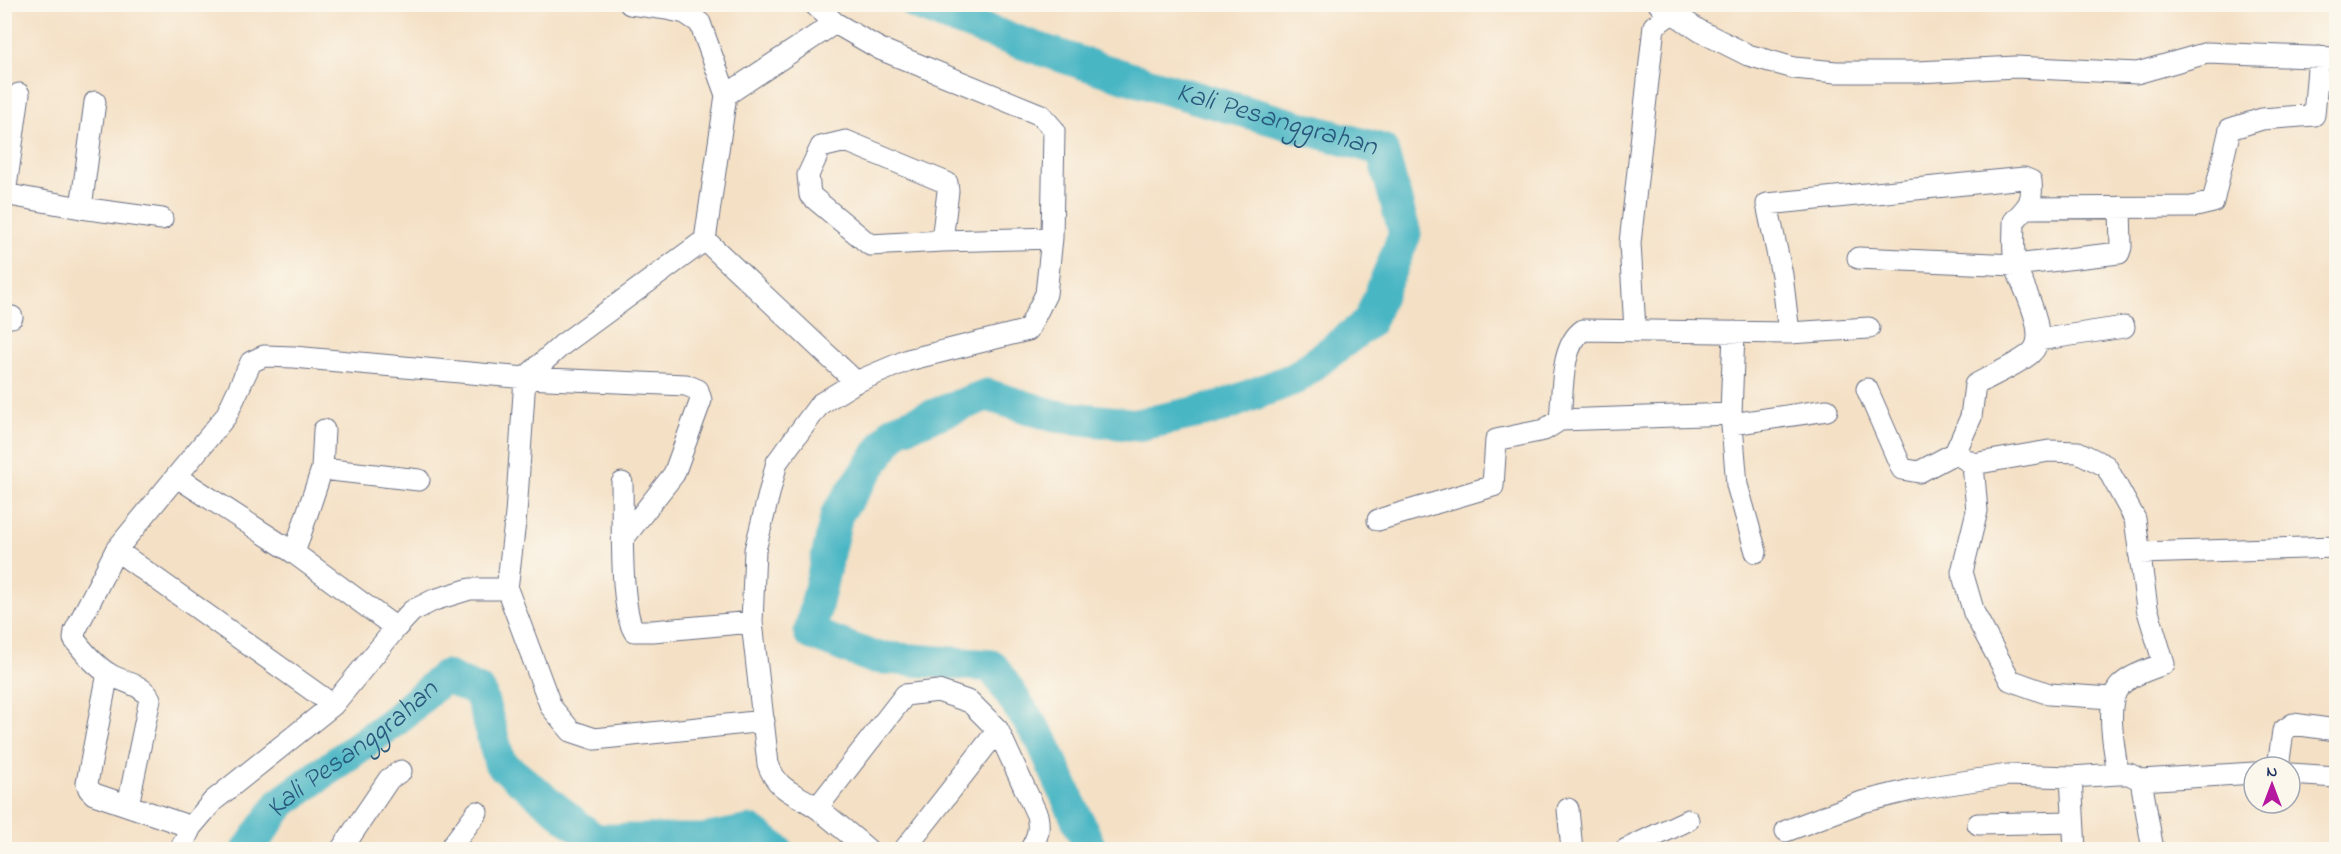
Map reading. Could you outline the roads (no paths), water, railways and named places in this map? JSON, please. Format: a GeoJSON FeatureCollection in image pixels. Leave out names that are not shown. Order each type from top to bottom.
{"type":"FeatureCollection","features":[{"type":"Feature","properties":{"kind":"street"},"geometry":{"type":"LineString","coordinates":[[630,4],[686,13],[699,23],[726,95],[705,240],[562,345],[525,378],[516,514],[507,589],[551,707],[571,731],[595,739],[764,720]]}},
{"type":"Feature","properties":{"kind":"street"},"geometry":{"type":"LineString","coordinates":[[814,4],[835,23],[880,49],[1041,115],[1049,121],[1054,130],[1052,238],[1046,294],[1028,330],[908,360],[856,382],[820,404],[777,462],[754,550],[752,622],[768,764],[773,777],[789,791],[817,808],[868,849]]}},
{"type":"Feature","properties":{"kind":"street"},"geometry":{"type":"LineString","coordinates":[[1635,330],[1630,243],[1654,26],[1666,9],[1701,31],[1749,55],[1794,68],[1836,72],[1918,72],[2016,67],[2137,73],[2207,53],[2328,57],[2314,115],[2262,119],[2230,129],[2213,202],[2192,207],[2026,208]]}},
{"type":"Feature","properties":{"kind":"street"},"geometry":{"type":"LineString","coordinates":[[726,95],[835,23]]}},
{"type":"Feature","properties":{"kind":"street"},"geometry":{"type":"LineString","coordinates":[[19,94],[5,194],[81,208],[162,219]]}},
{"type":"Feature","properties":{"kind":"street"},"geometry":{"type":"LineString","coordinates":[[81,208],[95,102]]}},
{"type":"Feature","properties":{"kind":"street"},"geometry":{"type":"LineString","coordinates":[[942,241],[947,183],[846,141],[821,147],[808,176],[810,195],[870,244],[1052,238]]}},
{"type":"Feature","properties":{"kind":"street"},"geometry":{"type":"LineString","coordinates":[[1789,333],[1782,275],[1767,204],[2024,178],[2031,181],[2033,196],[2014,221],[2015,265],[2032,306],[2038,340],[2033,352],[1975,385],[1964,458],[1977,511],[1962,572],[1974,613],[2010,680],[2049,694],[2112,698]]}},
{"type":"Feature","properties":{"kind":"street"},"geometry":{"type":"LineString","coordinates":[[1858,258],[2015,265],[2119,253],[2121,247],[2120,207]]}},
{"type":"Feature","properties":{"kind":"street"},"geometry":{"type":"LineString","coordinates":[[705,240],[856,382]]}},
{"type":"Feature","properties":{"kind":"street"},"geometry":{"type":"LineString","coordinates":[[2038,340],[2124,327]]}},
{"type":"Feature","properties":{"kind":"street"},"geometry":{"type":"LineString","coordinates":[[1560,420],[1567,353],[1575,335],[1583,330],[1789,333],[1869,328]]}},
{"type":"Feature","properties":{"kind":"street"},"geometry":{"type":"LineString","coordinates":[[1734,332],[1731,419],[1737,485],[1756,552]]}},
{"type":"Feature","properties":{"kind":"street"},"geometry":{"type":"LineString","coordinates":[[128,805],[150,699],[146,692],[108,673],[74,639],[75,631],[116,550],[226,416],[251,362],[264,356],[525,378],[686,385],[698,390],[701,400],[674,474],[623,539]]}},
{"type":"Feature","properties":{"kind":"street"},"geometry":{"type":"LineString","coordinates":[[1867,389],[1902,469],[1919,472],[1964,458],[2049,451],[2078,452],[2106,466],[2135,519],[2147,608],[2164,664],[2121,684],[2112,698],[2112,734],[2118,774]]}},
{"type":"Feature","properties":{"kind":"street"},"geometry":{"type":"LineString","coordinates":[[1378,520],[1493,486],[1496,440],[1544,429],[1560,420],[1731,419],[1827,410]]}},
{"type":"Feature","properties":{"kind":"street"},"geometry":{"type":"LineString","coordinates":[[294,553],[321,469],[324,429]]}},
{"type":"Feature","properties":{"kind":"street"},"geometry":{"type":"LineString","coordinates":[[321,469],[419,480]]}},
{"type":"Feature","properties":{"kind":"street"},"geometry":{"type":"LineString","coordinates":[[177,477],[294,553],[396,628]]}},
{"type":"Feature","properties":{"kind":"street"},"geometry":{"type":"LineString","coordinates":[[622,483],[625,594],[630,624],[634,631],[752,622]]}},
{"type":"Feature","properties":{"kind":"street"},"geometry":{"type":"LineString","coordinates":[[2139,553],[2337,547]]}},
{"type":"Feature","properties":{"kind":"street"},"geometry":{"type":"LineString","coordinates":[[116,550],[333,705]]}},
{"type":"Feature","properties":{"kind":"street"},"geometry":{"type":"LineString","coordinates":[[180,849],[191,827],[213,801],[333,705],[412,611],[434,600],[470,589],[507,589]]}},
{"type":"Feature","properties":{"kind":"street"},"geometry":{"type":"LineString","coordinates":[[108,673],[87,783],[89,789],[94,794],[191,827]]}},
{"type":"Feature","properties":{"kind":"street"},"geometry":{"type":"LineString","coordinates":[[817,808],[905,695],[938,691],[970,702],[998,730],[1037,815],[1039,826],[1037,838],[1030,849]]}},
{"type":"Feature","properties":{"kind":"street"},"geometry":{"type":"LineString","coordinates":[[2280,755],[2283,731],[2293,724],[2337,730]]}},
{"type":"Feature","properties":{"kind":"street"},"geometry":{"type":"LineString","coordinates":[[903,849],[998,730]]}},
{"type":"Feature","properties":{"kind":"street"},"geometry":{"type":"LineString","coordinates":[[341,849],[389,779],[401,771]]}},
{"type":"Feature","properties":{"kind":"street"},"geometry":{"type":"LineString","coordinates":[[1786,831],[1862,802],[1911,790],[2008,775],[2072,777],[2129,774],[2141,780],[2242,774]]}},
{"type":"Feature","properties":{"kind":"street"},"geometry":{"type":"LineString","coordinates":[[2302,775],[2337,777]]}},
{"type":"Feature","properties":{"kind":"street"},"geometry":{"type":"LineString","coordinates":[[2072,777],[2075,849]]}},
{"type":"Feature","properties":{"kind":"street"},"geometry":{"type":"LineString","coordinates":[[2141,780],[2153,849]]}},
{"type":"Feature","properties":{"kind":"street"},"geometry":{"type":"LineString","coordinates":[[1568,809],[1572,849]]}},
{"type":"Feature","properties":{"kind":"street"},"geometry":{"type":"LineString","coordinates":[[449,849],[477,812]]}},
{"type":"Feature","properties":{"kind":"street"},"geometry":{"type":"LineString","coordinates":[[1625,849],[1688,820]]}},
{"type":"Feature","properties":{"kind":"street"},"geometry":{"type":"LineString","coordinates":[[1978,824],[2073,822]]}},
{"type":"Feature","properties":{"kind":"waterway","name":"Kali Pesanggrahan"},"geometry":{"type":"LineString","coordinates":[[917,4],[1089,65],[1206,101],[1382,150],[1405,234],[1369,322],[1296,378],[1218,408],[1137,425],[1055,416],[987,395],[895,430],[837,514],[810,633],[872,657],[992,666],[1042,741],[1091,850]]}},
{"type":"Feature","properties":{"kind":"waterway","name":"Kali Pesanggrahan"},"geometry":{"type":"LineString","coordinates":[[248,850],[281,803],[396,720],[445,676],[480,692],[500,763],[595,840],[703,840],[751,831],[777,850]]}}]}
